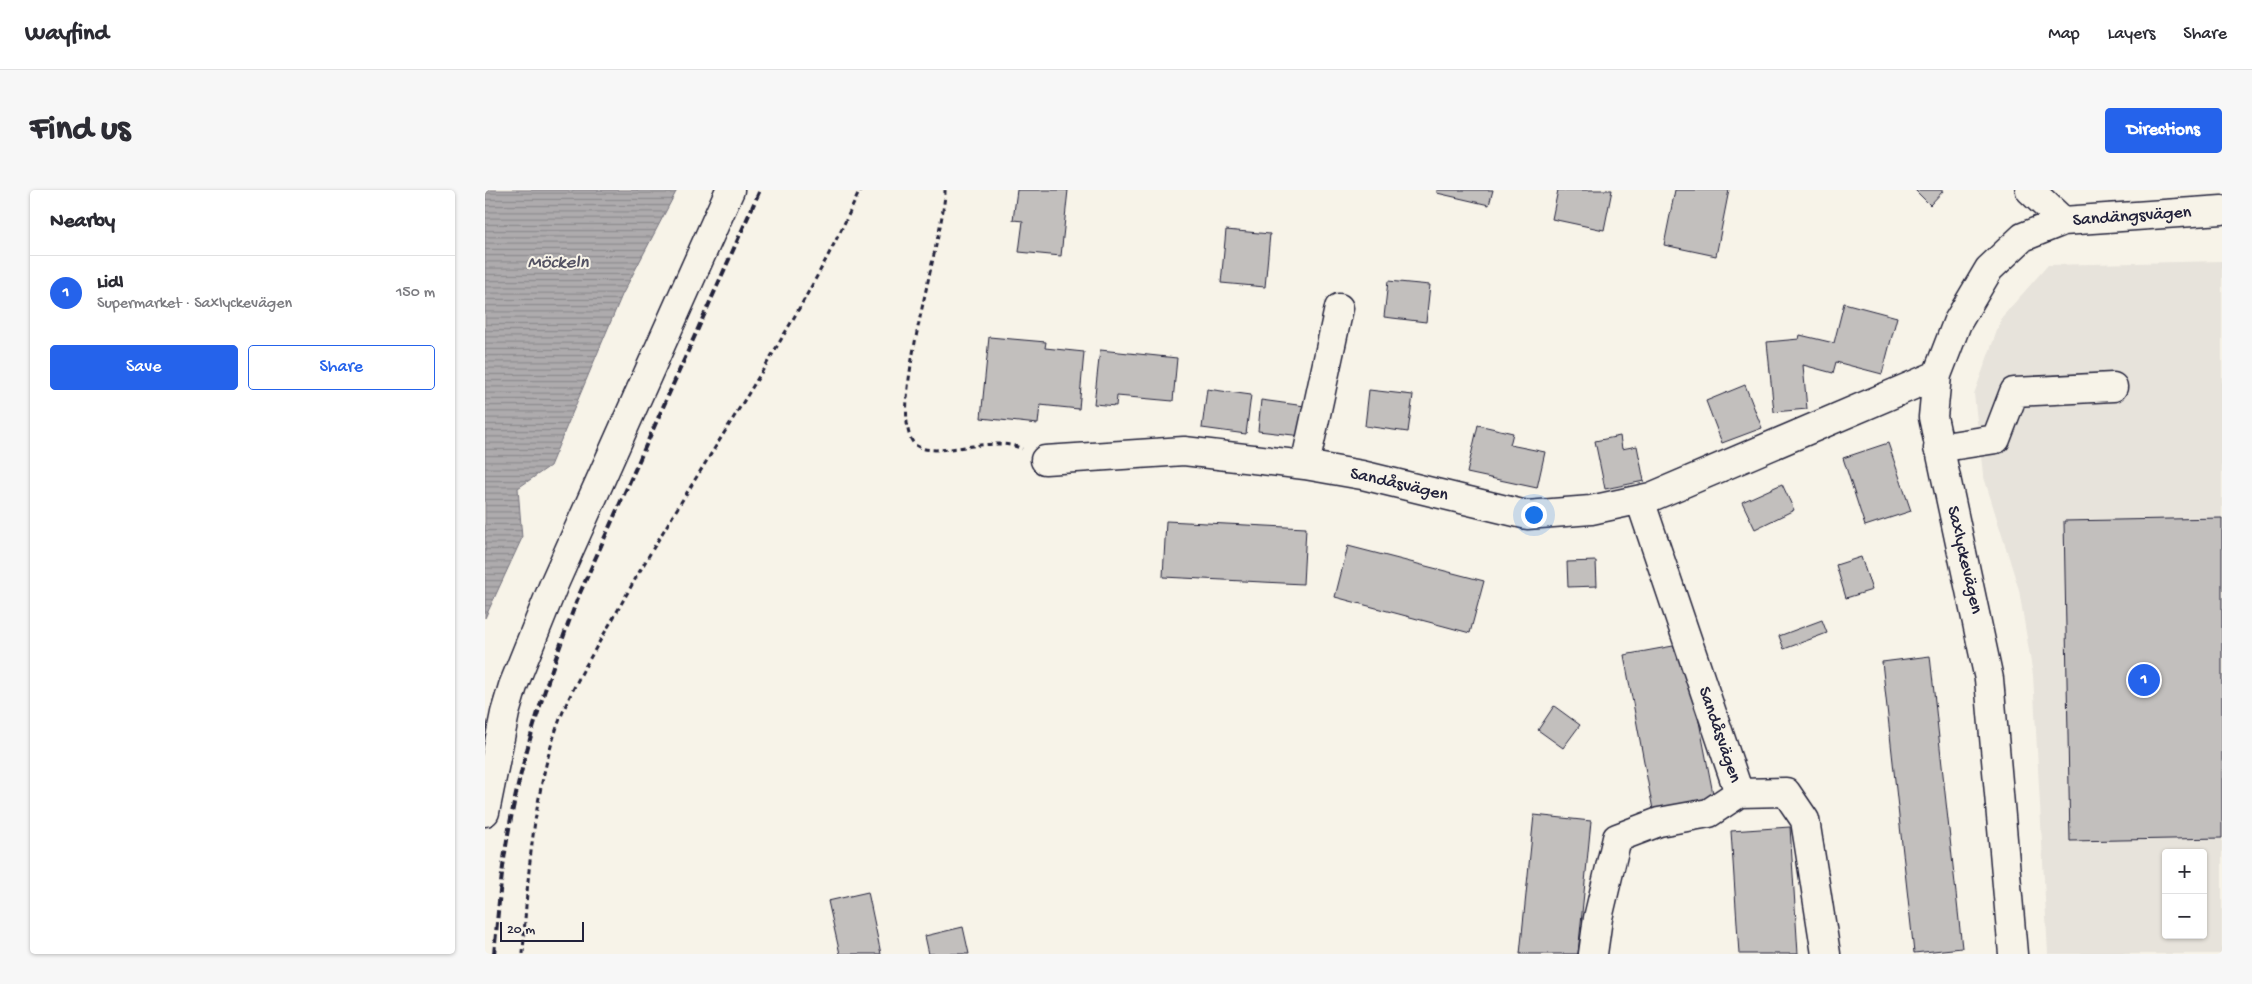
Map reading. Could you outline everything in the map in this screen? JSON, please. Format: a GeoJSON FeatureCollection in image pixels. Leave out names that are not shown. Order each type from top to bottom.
{"type":"FeatureCollection","features":[{"type":"Feature","properties":{"kind":"street"},"geometry":{"type":"LineString","coordinates":[[485,812],[505,713],[513,686],[554,584],[730,190]]}},
{"type":"Feature","properties":{"kind":"street","name":"Sandängsvägen"},"geometry":{"type":"LineString","coordinates":[[2031,190],[2063,221],[2220,211]]}},
{"type":"Feature","properties":{"kind":"street","name":"Saxlyckevägen"},"geometry":{"type":"LineString","coordinates":[[2010,954],[1989,679],[1938,448],[1933,417],[1937,375],[1957,324],[1989,269],[2023,237],[2063,221]]}},
{"type":"Feature","properties":{"kind":"street"},"geometry":{"type":"LineString","coordinates":[[1305,465],[1339,308]]}},
{"type":"Feature","properties":{"kind":"street","name":"Sandåsvägen"},"geometry":{"type":"LineString","coordinates":[[1045,460],[1184,451],[1305,465],[1362,475],[1527,515],[1591,510],[1660,494],[1937,375]]}},
{"type":"Feature","properties":{"kind":"street"},"geometry":{"type":"LineString","coordinates":[[1938,448],[1996,440],[2014,392],[2113,387]]}},
{"type":"Feature","properties":{"kind":"street","name":"Sandåsvägen"},"geometry":{"type":"LineString","coordinates":[[1640,500],[1739,793],[1786,792],[1805,820],[1826,954]]}},
{"type":"Feature","properties":{"kind":"street"},"geometry":{"type":"LineString","coordinates":[[1593,954],[1598,918],[1617,838],[1659,822],[1709,813],[1739,793]]}},
{"type":"Feature","properties":{"kind":"path"},"geometry":{"type":"LineString","coordinates":[[523,954],[525,910],[537,814],[552,746],[564,710],[636,578],[801,307],[859,190]]}},
{"type":"Feature","properties":{"kind":"path"},"geometry":{"type":"LineString","coordinates":[[945,190],[907,392],[905,411],[909,438],[915,445],[932,450],[990,444],[1014,444],[1045,460]]}},
{"type":"Feature","properties":{"kind":"shaded area"},"geometry":{"type":"Polygon","coordinates":[[[2222,261],[2222,954],[2048,954],[2033,675],[2019,590],[1983,474],[1974,394],[2002,317],[2048,265],[2222,261]]]}},
{"type":"Feature","properties":{"kind":"water","name":"Möckeln"},"geometry":{"type":"Polygon","coordinates":[[[485,190],[677,190],[622,295],[550,466],[518,488],[522,538],[485,618],[485,190]]]}},
{"type":"Feature","properties":{"kind":"building"},"geometry":{"type":"Polygon","coordinates":[[[1017,190],[1068,190],[1061,256],[1019,252],[1023,221],[1013,220],[1017,190]]]}},
{"type":"Feature","properties":{"kind":"building"},"geometry":{"type":"Polygon","coordinates":[[[1437,190],[1493,190],[1489,205],[1437,193],[1437,190]]]}},
{"type":"Feature","properties":{"kind":"building"},"geometry":{"type":"Polygon","coordinates":[[[1558,190],[1612,190],[1604,230],[1552,219],[1558,190]]]}},
{"type":"Feature","properties":{"kind":"building"},"geometry":{"type":"Polygon","coordinates":[[[1675,190],[1729,190],[1716,256],[1664,245],[1675,190]]]}},
{"type":"Feature","properties":{"kind":"building"},"geometry":{"type":"Polygon","coordinates":[[[1915,190],[1944,190],[1930,205],[1915,190]]]}},
{"type":"Feature","properties":{"kind":"building"},"geometry":{"type":"Polygon","coordinates":[[[1226,230],[1270,234],[1265,287],[1221,283],[1226,230]]]}},
{"type":"Feature","properties":{"kind":"building"},"geometry":{"type":"Polygon","coordinates":[[[1388,281],[1430,285],[1426,322],[1384,317],[1388,281]]]}},
{"type":"Feature","properties":{"kind":"building"},"geometry":{"type":"Polygon","coordinates":[[[1844,303],[1897,317],[1882,374],[1836,362],[1833,373],[1803,365],[1807,409],[1774,412],[1767,342],[1799,339],[1800,335],[1834,343],[1844,303]]]}},
{"type":"Feature","properties":{"kind":"building"},"geometry":{"type":"Polygon","coordinates":[[[989,337],[1046,342],[1045,348],[1084,352],[1079,409],[1040,405],[1038,424],[981,418],[989,337]]]}},
{"type":"Feature","properties":{"kind":"building"},"geometry":{"type":"Polygon","coordinates":[[[1100,350],[1177,358],[1173,401],[1117,396],[1116,406],[1094,404],[1100,350]]]}},
{"type":"Feature","properties":{"kind":"building"},"geometry":{"type":"Polygon","coordinates":[[[1745,385],[1762,428],[1722,443],[1706,401],[1745,385]]]}},
{"type":"Feature","properties":{"kind":"building"},"geometry":{"type":"Polygon","coordinates":[[[1207,389],[1251,395],[1246,434],[1202,428],[1207,389]]]}},
{"type":"Feature","properties":{"kind":"building"},"geometry":{"type":"Polygon","coordinates":[[[1369,390],[1413,395],[1408,432],[1365,426],[1369,390]]]}},
{"type":"Feature","properties":{"kind":"building"},"geometry":{"type":"Polygon","coordinates":[[[1261,400],[1305,406],[1302,436],[1258,431],[1261,400]]]}},
{"type":"Feature","properties":{"kind":"building"},"geometry":{"type":"Polygon","coordinates":[[[1478,425],[1513,433],[1510,445],[1545,452],[1537,488],[1467,473],[1478,425]]]}},
{"type":"Feature","properties":{"kind":"building"},"geometry":{"type":"Polygon","coordinates":[[[1620,436],[1622,449],[1637,446],[1644,481],[1605,489],[1595,441],[1620,436]]]}},
{"type":"Feature","properties":{"kind":"building"},"geometry":{"type":"Polygon","coordinates":[[[1888,443],[1911,511],[1865,526],[1843,458],[1888,443]]]}},
{"type":"Feature","properties":{"kind":"building"},"geometry":{"type":"Polygon","coordinates":[[[1782,484],[1794,510],[1755,529],[1742,502],[1782,484]]]}},
{"type":"Feature","properties":{"kind":"building"},"geometry":{"type":"Polygon","coordinates":[[[2222,518],[2222,838],[2070,841],[2064,521],[2222,518]]]}},
{"type":"Feature","properties":{"kind":"building"},"geometry":{"type":"Polygon","coordinates":[[[1166,521],[1306,528],[1303,584],[1163,577],[1166,521]]]}},
{"type":"Feature","properties":{"kind":"building"},"geometry":{"type":"Polygon","coordinates":[[[1348,546],[1484,581],[1470,633],[1335,597],[1348,546]]]}},
{"type":"Feature","properties":{"kind":"building"},"geometry":{"type":"Polygon","coordinates":[[[1861,557],[1872,590],[1846,598],[1836,565],[1861,557]]]}},
{"type":"Feature","properties":{"kind":"building"},"geometry":{"type":"Polygon","coordinates":[[[1596,561],[1597,586],[1568,587],[1567,562],[1596,561]]]}},
{"type":"Feature","properties":{"kind":"building"},"geometry":{"type":"Polygon","coordinates":[[[1822,620],[1827,633],[1784,649],[1779,636],[1822,620]]]}},
{"type":"Feature","properties":{"kind":"building"},"geometry":{"type":"Polygon","coordinates":[[[1684,644],[1715,804],[1654,815],[1624,655],[1684,644]]]}},
{"type":"Feature","properties":{"kind":"building"},"geometry":{"type":"Polygon","coordinates":[[[1930,656],[1962,948],[1914,953],[1882,662],[1930,656]]]}},
{"type":"Feature","properties":{"kind":"building"},"geometry":{"type":"Polygon","coordinates":[[[1554,706],[1580,725],[1563,748],[1538,730],[1554,706]]]}},
{"type":"Feature","properties":{"kind":"building"},"geometry":{"type":"Polygon","coordinates":[[[1534,815],[1591,821],[1578,954],[1520,954],[1534,815]]]}},
{"type":"Feature","properties":{"kind":"building"},"geometry":{"type":"Polygon","coordinates":[[[1790,827],[1798,954],[1739,954],[1731,831],[1790,827]]]}},
{"type":"Feature","properties":{"kind":"building"},"geometry":{"type":"Polygon","coordinates":[[[868,892],[881,954],[840,954],[828,901],[868,892]]]}},
{"type":"Feature","properties":{"kind":"building"},"geometry":{"type":"Polygon","coordinates":[[[963,927],[969,954],[929,954],[925,936],[963,927]]]}},
{"type":"Feature","properties":{"kind":"railway"},"geometry":{"type":"LineString","coordinates":[[494,954],[503,867],[515,797],[533,728],[555,661],[579,595],[760,190]]}},
{"type":"Feature","properties":{"kind":"place","name":"Lidl"},"geometry":{"type":"Point","coordinates":[2144,680]}}]}
